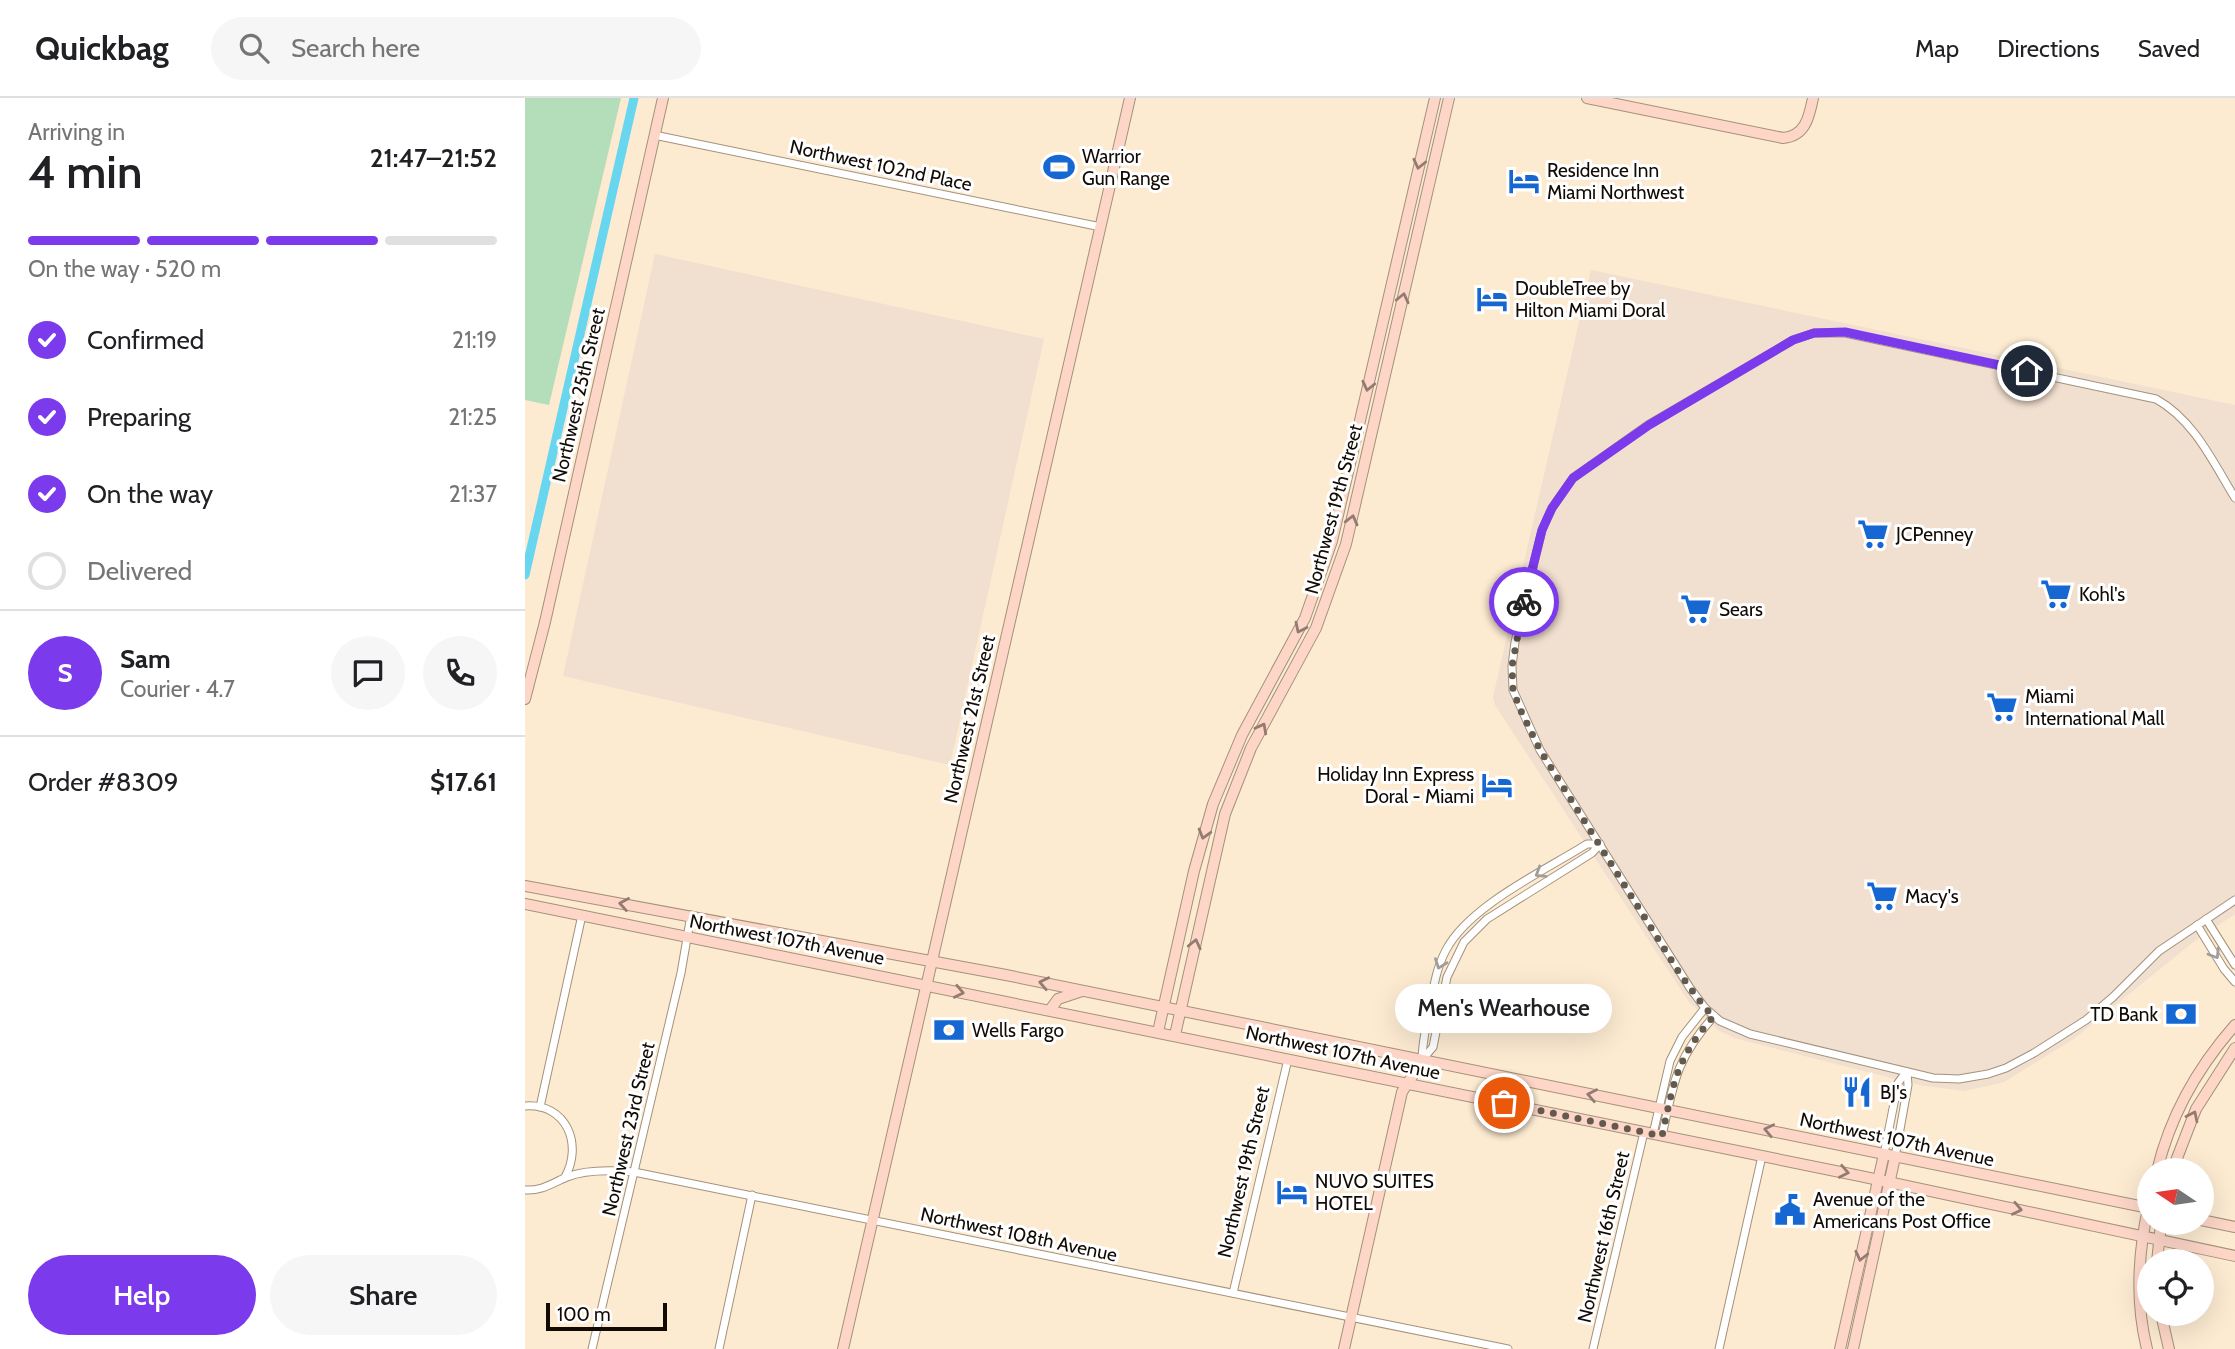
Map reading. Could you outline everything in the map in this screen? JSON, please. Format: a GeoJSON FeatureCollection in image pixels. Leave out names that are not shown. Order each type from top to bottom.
{"type":"FeatureCollection","features":[{"type":"Feature","properties":{"kind":"main road","name":"Northwest 25th Street"},"geometry":{"type":"LineString","coordinates":[[525,699],[545,622],[663,98]]}},
{"type":"Feature","properties":{"kind":"main road","name":"Northwest 21st Street"},"geometry":{"type":"LineString","coordinates":[[842,1349],[1130,98]]}},
{"type":"Feature","properties":{"kind":"main road","name":"Northwest 19th Street"},"geometry":{"type":"LineString","coordinates":[[1158,1032],[1198,855],[1216,795],[1242,734],[1305,618],[1329,552],[1434,98]]}},
{"type":"Feature","properties":{"kind":"main road","name":"Northwest 19th Street"},"geometry":{"type":"LineString","coordinates":[[1175,1035],[1225,814],[1251,748],[1316,628],[1346,544],[1449,98]]}},
{"type":"Feature","properties":{"kind":"main road"},"geometry":{"type":"LineString","coordinates":[[1587,98],[1787,138],[1796,135],[1807,122],[1813,98]]}},
{"type":"Feature","properties":{"kind":"main road","name":"Northwest 107th Avenue"},"geometry":{"type":"LineString","coordinates":[[525,886],[932,960],[2137,1205]]}},
{"type":"Feature","properties":{"kind":"main road","name":"Northwest 107th Avenue"},"geometry":{"type":"LineString","coordinates":[[525,904],[1878,1179],[2137,1235]]}},
{"type":"Feature","properties":{"kind":"main road"},"geometry":{"type":"LineString","coordinates":[[1051,1010],[1058,999],[1082,991]]}},
{"type":"Feature","properties":{"kind":"main road"},"geometry":{"type":"LineString","coordinates":[[2160,1158],[2179,1107],[2206,1061],[2235,1025]]}},
{"type":"Feature","properties":{"kind":"main road"},"geometry":{"type":"LineString","coordinates":[[2177,1158],[2196,1109],[2235,1048]]}},
{"type":"Feature","properties":{"kind":"main road"},"geometry":{"type":"LineString","coordinates":[[1344,1349],[1402,1092],[1422,1061]]}},
{"type":"Feature","properties":{"kind":"main road"},"geometry":{"type":"LineString","coordinates":[[1840,1349],[1878,1179],[1890,1156]]}},
{"type":"Feature","properties":{"kind":"main road"},"geometry":{"type":"LineString","coordinates":[[1853,1349],[1891,1182],[1890,1156]]}},
{"type":"Feature","properties":{"kind":"main road"},"geometry":{"type":"LineString","coordinates":[[2214,1223],[2235,1227]]}},
{"type":"Feature","properties":{"kind":"main road","name":"Northwest 107th Avenue"},"geometry":{"type":"LineString","coordinates":[[2142,1236],[2235,1255]]}},
{"type":"Feature","properties":{"kind":"main road"},"geometry":{"type":"LineString","coordinates":[[2142,1236],[2138,1287],[2147,1349]]}},
{"type":"Feature","properties":{"kind":"main road"},"geometry":{"type":"LineString","coordinates":[[2158,1249],[2159,1236]]}},
{"type":"Feature","properties":{"kind":"main road"},"geometry":{"type":"LineString","coordinates":[[1849,1310],[1861,1312]]}},
{"type":"Feature","properties":{"kind":"main road"},"geometry":{"type":"LineString","coordinates":[[2164,1326],[2169,1349]]}},
{"type":"Feature","properties":{"kind":"street","name":"Northwest 102nd Place"},"geometry":{"type":"LineString","coordinates":[[654,135],[1101,227]]}},
{"type":"Feature","properties":{"kind":"street"},"geometry":{"type":"LineString","coordinates":[[2235,498],[2188,425],[2166,404],[2156,399],[1845,332],[1814,333],[1793,340],[1669,413],[1573,478],[1552,508],[1542,530],[1515,642],[1512,666],[1513,690],[1540,750],[1680,974],[1714,1016],[1724,1024],[1750,1034],[1938,1079],[1988,1074],[2005,1068],[2086,1020],[2159,951],[2235,900]]}},
{"type":"Feature","properties":{"kind":"street"},"geometry":{"type":"LineString","coordinates":[[1422,1061],[1422,1043],[1438,971],[1445,953],[1460,929],[1486,907],[1587,844],[1600,844]]}},
{"type":"Feature","properties":{"kind":"street"},"geometry":{"type":"LineString","coordinates":[[540,1107],[582,915]]}},
{"type":"Feature","properties":{"kind":"street","name":"Northwest 23rd Street"},"geometry":{"type":"LineString","coordinates":[[592,1349],[681,973],[691,915]]}},
{"type":"Feature","properties":{"kind":"street"},"geometry":{"type":"LineString","coordinates":[[2206,919],[2235,965]]}},
{"type":"Feature","properties":{"kind":"street"},"geometry":{"type":"LineString","coordinates":[[2197,925],[2235,982]]}},
{"type":"Feature","properties":{"kind":"street","name":"Northwest 16th Street"},"geometry":{"type":"LineString","coordinates":[[1663,1109],[1672,1056],[1682,1037],[1705,1008]]}},
{"type":"Feature","properties":{"kind":"street","name":"Northwest 16th Street"},"geometry":{"type":"LineString","coordinates":[[1593,1349],[1653,1134],[1681,1060],[1714,1016]]}},
{"type":"Feature","properties":{"kind":"street","name":"Northwest 19th Street"},"geometry":{"type":"LineString","coordinates":[[1233,1293],[1288,1059]]}},
{"type":"Feature","properties":{"kind":"street"},"geometry":{"type":"LineString","coordinates":[[1890,1156],[1898,1083],[1906,1072]]}},
{"type":"Feature","properties":{"kind":"street"},"geometry":{"type":"LineString","coordinates":[[525,1106],[540,1107],[564,1123],[572,1140],[572,1160],[565,1177]]}},
{"type":"Feature","properties":{"kind":"street"},"geometry":{"type":"LineString","coordinates":[[1719,1349],[1762,1156]]}},
{"type":"Feature","properties":{"kind":"street","name":"Northwest 108th Avenue"},"geometry":{"type":"LineString","coordinates":[[525,1190],[541,1189],[565,1177],[591,1172],[634,1172],[1508,1349]]}},
{"type":"Feature","properties":{"kind":"street"},"geometry":{"type":"LineString","coordinates":[[719,1349],[752,1195]]}},
{"type":"Feature","properties":{"kind":"shaded area"},"geometry":{"type":"Polygon","coordinates":[[[655,254],[1044,339],[950,765],[563,676],[655,254]]]}},
{"type":"Feature","properties":{"kind":"shaded area"},"geometry":{"type":"Polygon","coordinates":[[[1591,270],[2235,405],[2235,914],[2192,943],[2075,1038],[2004,1082],[1965,1091],[1919,1085],[1734,1038],[1718,1030],[1689,1002],[1495,705],[1493,697],[1591,270]]]}},
{"type":"Feature","properties":{"kind":"green space"},"geometry":{"type":"Polygon","coordinates":[[[525,98],[621,98],[549,405],[525,400],[525,98]]]}},
{"type":"Feature","properties":{"kind":"waterway"},"geometry":{"type":"LineString","coordinates":[[525,575],[634,98]]}},
{"type":"Feature","properties":{"kind":"way so far"},"geometry":{"type":"LineString","coordinates":[[1504,1103],[1662,1136],[1681,1060],[1714,1016],[1680,974],[1540,750],[1520,709],[1513,690],[1512,666],[1524,602]]}},
{"type":"Feature","properties":{"kind":"place","name":"Warrior Gun Range"},"geometry":{"type":"Point","coordinates":[1059,167]}},
{"type":"Feature","properties":{"kind":"place","name":"Residence Inn Miami Northwest"},"geometry":{"type":"Point","coordinates":[1524,181]}},
{"type":"Feature","properties":{"kind":"place","name":"DoubleTree by Hilton Miami Doral"},"geometry":{"type":"Point","coordinates":[1492,299]}},
{"type":"Feature","properties":{"kind":"place","name":"JCPenney"},"geometry":{"type":"Point","coordinates":[1873,534]}},
{"type":"Feature","properties":{"kind":"place","name":"Kohl's"},"geometry":{"type":"Point","coordinates":[2056,594]}},
{"type":"Feature","properties":{"kind":"place","name":"Sears"},"geometry":{"type":"Point","coordinates":[1696,609]}},
{"type":"Feature","properties":{"kind":"place","name":"Miami International Mall"},"geometry":{"type":"Point","coordinates":[2002,707]}},
{"type":"Feature","properties":{"kind":"place","name":"Holiday Inn Express Doral - Miami"},"geometry":{"type":"Point","coordinates":[1497,785]}},
{"type":"Feature","properties":{"kind":"place","name":"Macy's"},"geometry":{"type":"Point","coordinates":[1882,896]}},
{"type":"Feature","properties":{"kind":"place","name":"TD Bank"},"geometry":{"type":"Point","coordinates":[2181,1014]}},
{"type":"Feature","properties":{"kind":"place","name":"Wells Fargo"},"geometry":{"type":"Point","coordinates":[949,1030]}},
{"type":"Feature","properties":{"kind":"place","name":"BJ's"},"geometry":{"type":"Point","coordinates":[1857,1092]}},
{"type":"Feature","properties":{"kind":"place","name":"Men's Wearhouse"},"geometry":{"type":"Point","coordinates":[1504,1103]}},
{"type":"Feature","properties":{"kind":"place","name":"NUVO SUITES HOTEL"},"geometry":{"type":"Point","coordinates":[1292,1192]}},
{"type":"Feature","properties":{"kind":"place","name":"Avenue of the Americans Post Office"},"geometry":{"type":"Point","coordinates":[1790,1210]}},
{"type":"Feature","properties":{"kind":"route"},"geometry":{"type":"LineString","coordinates":[[1524,602],[1542,530],[1552,508],[1573,478],[1649,425],[1793,340],[1814,333],[1845,332],[2027,371]]}}]}
